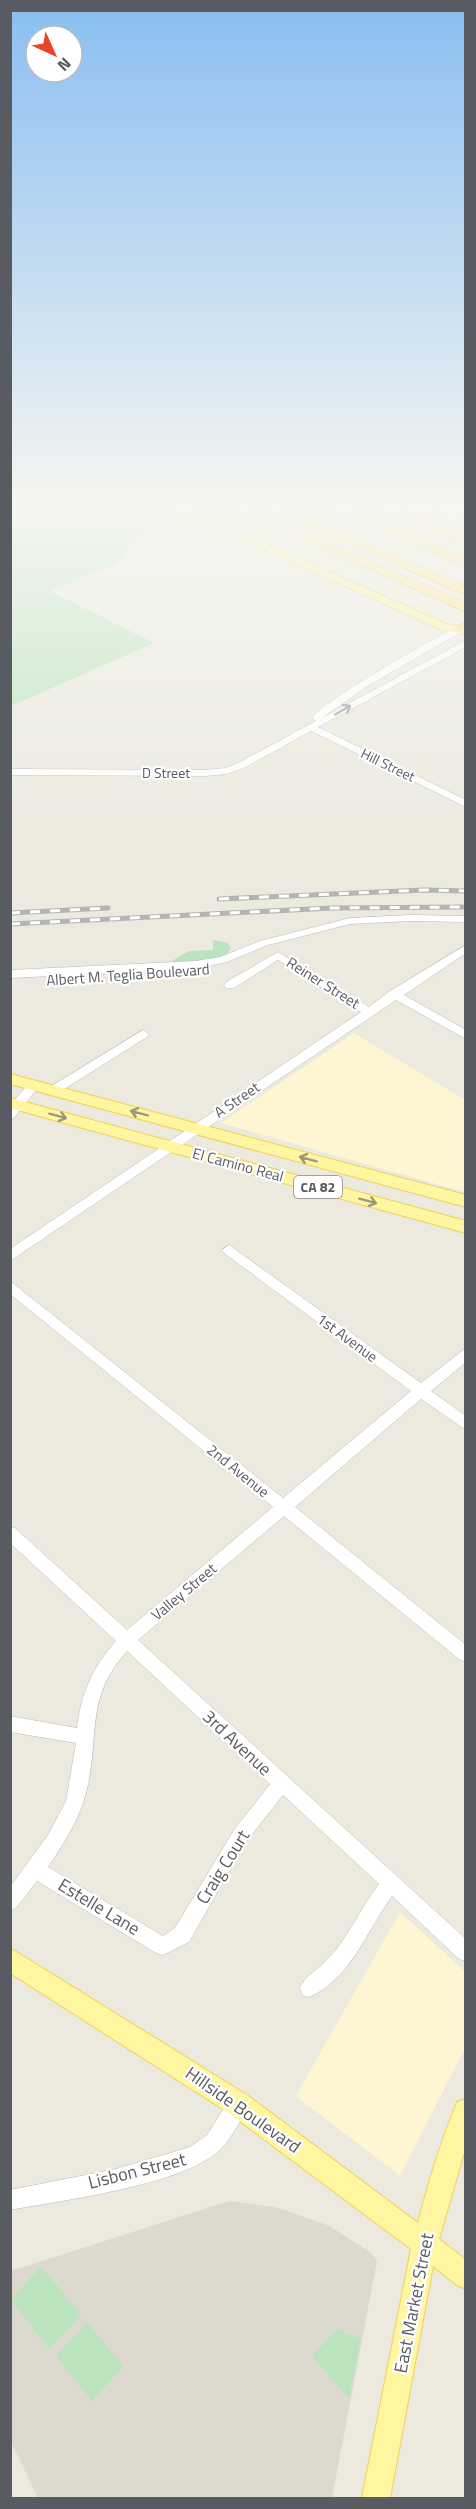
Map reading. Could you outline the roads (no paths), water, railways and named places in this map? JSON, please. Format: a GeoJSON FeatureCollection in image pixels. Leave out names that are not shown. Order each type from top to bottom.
{"type":"FeatureCollection","features":[{"type":"Feature","properties":{"kind":"main road"},"geometry":{"type":"LineString","coordinates":[[426,619],[446,628],[464,629]]}},
{"type":"Feature","properties":{"kind":"main road"},"geometry":{"type":"LineString","coordinates":[[449,619],[464,629]]}},
{"type":"Feature","properties":{"kind":"main road","name":"El Camino Real"},"geometry":{"type":"LineString","coordinates":[[10,1079],[465,1201]]}},
{"type":"Feature","properties":{"kind":"main road","name":"El Camino Real"},"geometry":{"type":"LineString","coordinates":[[13,1108],[170,1146],[465,1227]]}},
{"type":"Feature","properties":{"kind":"main road","name":"Hillside Boulevard"},"geometry":{"type":"LineString","coordinates":[[10,1959],[237,2104],[465,2276]]}},
{"type":"Feature","properties":{"kind":"main road","name":"East Market Street"},"geometry":{"type":"LineString","coordinates":[[376,2499],[425,2245],[443,2172],[465,2111]]}},
{"type":"Feature","properties":{"kind":"street","name":"D Street"},"geometry":{"type":"LineString","coordinates":[[310,727],[320,713],[361,686],[464,629]]}},
{"type":"Feature","properties":{"kind":"street","name":"D Street"},"geometry":{"type":"LineString","coordinates":[[10,772],[217,772],[242,765],[465,643]]}},
{"type":"Feature","properties":{"kind":"street","name":"Hill Street"},"geometry":{"type":"LineString","coordinates":[[310,727],[465,804]]}},
{"type":"Feature","properties":{"kind":"street","name":"Albert M. Teglia Boulevard"},"geometry":{"type":"LineString","coordinates":[[10,974],[196,965],[223,960],[264,943],[350,921],[402,918],[465,919]]}},
{"type":"Feature","properties":{"kind":"street","name":"Albert M. Teglia Boulevard"},"geometry":{"type":"LineString","coordinates":[[10,982],[208,971],[230,965],[266,948],[275,941]]}},
{"type":"Feature","properties":{"kind":"street","name":"A Street"},"geometry":{"type":"LineString","coordinates":[[10,1256],[368,1011],[465,948]]}},
{"type":"Feature","properties":{"kind":"street","name":"Reiner Street"},"geometry":{"type":"LineString","coordinates":[[230,985],[278,955],[368,1011]]}},
{"type":"Feature","properties":{"kind":"street"},"geometry":{"type":"LineString","coordinates":[[394,994],[465,1035]]}},
{"type":"Feature","properties":{"kind":"street"},"geometry":{"type":"LineString","coordinates":[[54,1090],[142,1034]]}},
{"type":"Feature","properties":{"kind":"street"},"geometry":{"type":"LineString","coordinates":[[13,1108],[34,1085]]}},
{"type":"Feature","properties":{"kind":"street","name":"1st Avenue"},"geometry":{"type":"LineString","coordinates":[[228,1250],[465,1424]]}},
{"type":"Feature","properties":{"kind":"street","name":"2nd Avenue"},"geometry":{"type":"LineString","coordinates":[[10,1286],[465,1656]]}},
{"type":"Feature","properties":{"kind":"street","name":"Valley Street"},"geometry":{"type":"LineString","coordinates":[[10,1902],[57,1836],[74,1802],[82,1772],[84,1737],[91,1695],[102,1670],[127,1640],[465,1353]]}},
{"type":"Feature","properties":{"kind":"street","name":"3rd Avenue"},"geometry":{"type":"LineString","coordinates":[[10,1533],[465,1952]]}},
{"type":"Feature","properties":{"kind":"street"},"geometry":{"type":"LineString","coordinates":[[10,1724],[84,1737]]}},
{"type":"Feature","properties":{"kind":"street","name":"Craig Court"},"geometry":{"type":"LineString","coordinates":[[163,1946],[182,1935],[240,1836],[281,1784]]}},
{"type":"Feature","properties":{"kind":"street","name":"Estelle Lane"},"geometry":{"type":"LineString","coordinates":[[35,1869],[163,1946]]}},
{"type":"Feature","properties":{"kind":"street"},"geometry":{"type":"LineString","coordinates":[[309,1988],[325,1977],[348,1952],[377,1900],[390,1884]]}},
{"type":"Feature","properties":{"kind":"street","name":"Lisbon Street"},"geometry":{"type":"LineString","coordinates":[[10,2200],[157,2169],[199,2155],[210,2146],[237,2104]]}},
{"type":"Feature","properties":{"kind":"railway"},"geometry":{"type":"LineString","coordinates":[[219,899],[424,890],[466,891]]}},
{"type":"Feature","properties":{"kind":"railway"},"geometry":{"type":"LineString","coordinates":[[10,924],[332,908],[466,907]]}},
{"type":"Feature","properties":{"kind":"railway"},"geometry":{"type":"LineString","coordinates":[[10,913],[108,908]]}}]}
